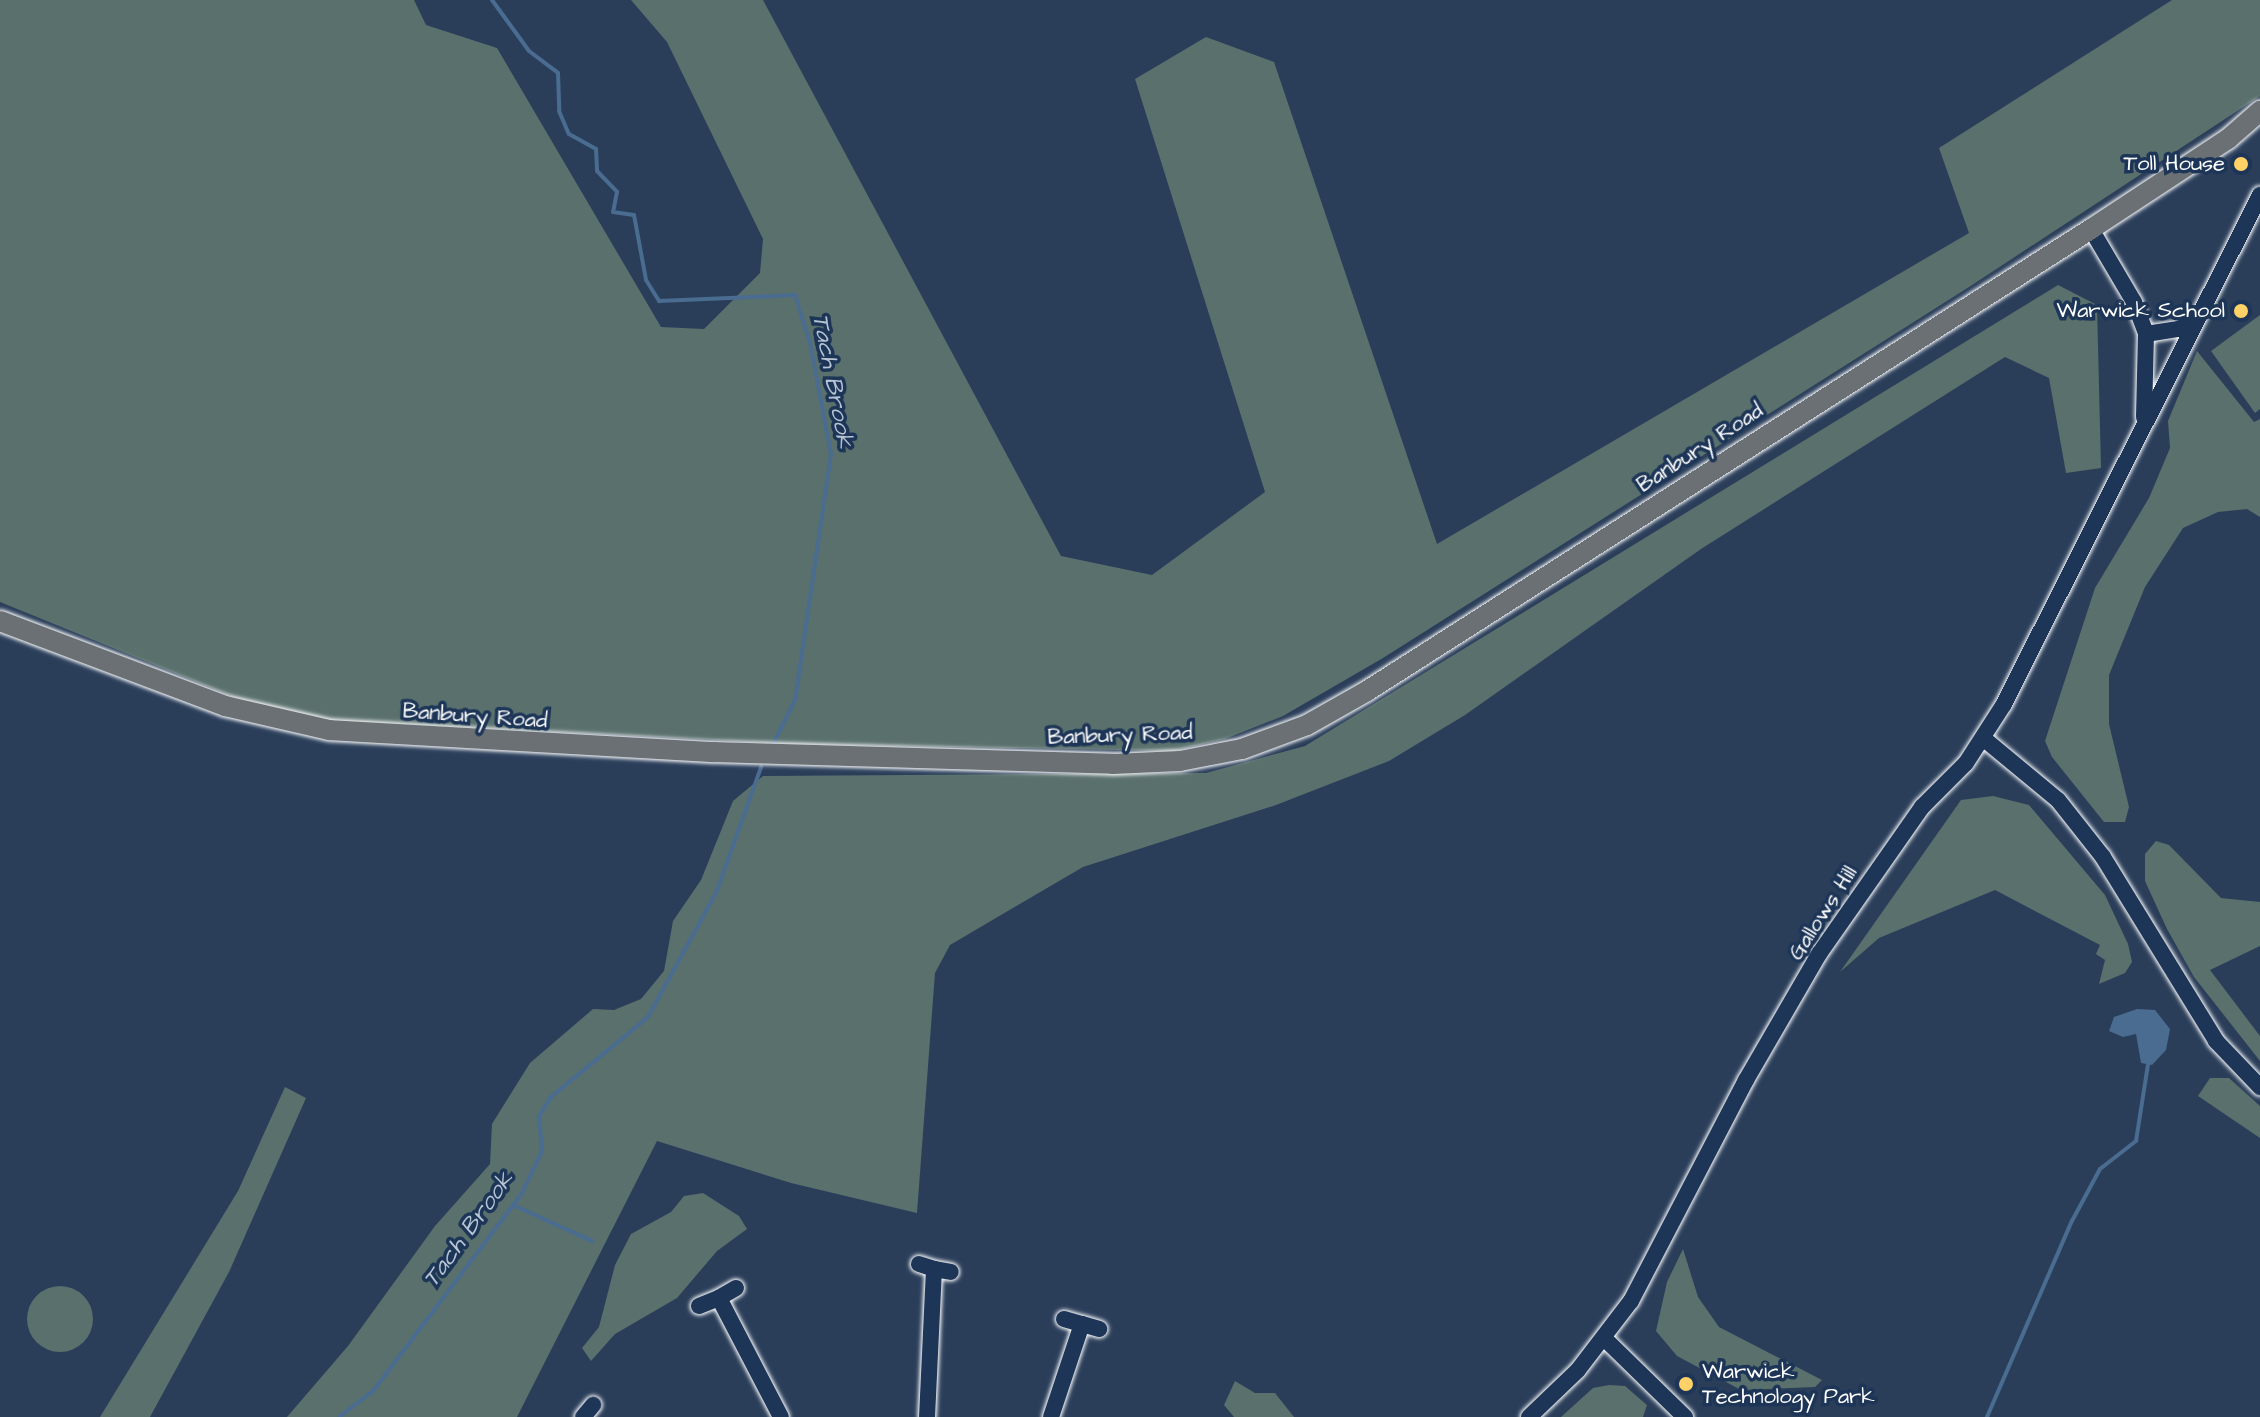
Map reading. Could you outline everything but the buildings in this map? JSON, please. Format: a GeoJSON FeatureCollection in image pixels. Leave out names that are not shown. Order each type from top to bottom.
{"type":"FeatureCollection","features":[{"type":"Feature","properties":{"kind":"main road","name":"Banbury Road"},"geometry":{"type":"LineString","coordinates":[[0,621],[225,706],[329,730],[529,744],[892,759],[1113,764],[1209,756],[1275,738],[1345,705],[2091,229],[2228,139],[2260,111]]}},
{"type":"Feature","properties":{"kind":"main road","name":"Banbury Road"},"geometry":{"type":"LineString","coordinates":[[2228,139],[2260,128]]}},
{"type":"Feature","properties":{"kind":"street","name":"Gallows Hill"},"geometry":{"type":"LineString","coordinates":[[1529,1417],[1605,1339],[1652,1265],[1746,1080],[1882,850],[1983,738],[2029,661],[2221,267],[2260,195]]}},
{"type":"Feature","properties":{"kind":"street","name":"Gallows Hill"},"geometry":{"type":"LineString","coordinates":[[2091,229],[2134,302],[2146,334],[2143,426]]}},
{"type":"Feature","properties":{"kind":"street"},"geometry":{"type":"LineString","coordinates":[[2146,334],[2179,329],[2197,320]]}},
{"type":"Feature","properties":{"kind":"street"},"geometry":{"type":"LineString","coordinates":[[1983,738],[2043,783],[2103,857],[2207,1028],[2260,1087]]}},
{"type":"Feature","properties":{"kind":"street"},"geometry":{"type":"LineString","coordinates":[[927,1417],[926,1266],[951,1272]]}},
{"type":"Feature","properties":{"kind":"street"},"geometry":{"type":"LineString","coordinates":[[699,1306],[736,1288]]}},
{"type":"Feature","properties":{"kind":"street"},"geometry":{"type":"LineString","coordinates":[[719,1298],[781,1417]]}},
{"type":"Feature","properties":{"kind":"street"},"geometry":{"type":"LineString","coordinates":[[1064,1319],[1099,1329]]}},
{"type":"Feature","properties":{"kind":"street"},"geometry":{"type":"LineString","coordinates":[[1051,1417],[1082,1324]]}},
{"type":"Feature","properties":{"kind":"street"},"geometry":{"type":"LineString","coordinates":[[1605,1339],[1685,1417]]}},
{"type":"Feature","properties":{"kind":"green space"},"geometry":{"type":"Polygon","coordinates":[[[0,0],[414,0],[426,25],[497,48],[661,327],[704,329],[760,273],[763,239],[667,42],[631,0],[763,0],[1061,556],[1152,575],[1265,492],[1135,79],[1206,37],[1274,62],[1437,544],[1969,233],[1939,148],[2172,0],[2260,0],[2260,96],[1969,287],[1383,658],[1283,716],[1225,739],[1173,751],[792,744],[327,720],[236,698],[0,602],[0,0]]]}},
{"type":"Feature","properties":{"kind":"green space"},"geometry":{"type":"Polygon","coordinates":[[[2058,285],[2097,305],[2101,468],[2066,473],[2049,378],[2005,357],[1701,549],[1465,715],[1389,761],[1276,805],[1083,867],[950,945],[935,973],[917,1213],[791,1183],[657,1141],[517,1417],[287,1417],[348,1346],[435,1226],[490,1164],[492,1124],[530,1063],[593,1009],[614,1010],[641,999],[664,971],[673,921],[701,880],[733,801],[763,776],[1206,773],[1305,746],[2058,285]]]}},
{"type":"Feature","properties":{"kind":"green space"},"geometry":{"type":"Polygon","coordinates":[[[2260,315],[2260,409],[2255,413],[2211,351],[2260,315]]]}},
{"type":"Feature","properties":{"kind":"green space"},"geometry":{"type":"Polygon","coordinates":[[[2197,351],[2254,422],[2260,419],[2260,517],[2247,509],[2218,512],[2183,528],[2145,587],[2109,675],[2109,724],[2129,807],[2125,822],[2104,822],[2052,757],[2045,741],[2095,588],[2149,498],[2170,448],[2168,421],[2197,351]]]}},
{"type":"Feature","properties":{"kind":"green space"},"geometry":{"type":"Polygon","coordinates":[[[1993,796],[2029,805],[2105,895],[2128,944],[2132,962],[2125,973],[2099,984],[2105,960],[2096,954],[2100,945],[1995,890],[1879,938],[1840,972],[1961,800],[1993,796]]]}},
{"type":"Feature","properties":{"kind":"green space"},"geometry":{"type":"Polygon","coordinates":[[[2156,841],[2169,845],[2221,898],[2260,902],[2260,946],[2210,970],[2260,1036],[2260,1061],[2194,977],[2167,929],[2145,881],[2145,854],[2156,841]]]}},
{"type":"Feature","properties":{"kind":"green space"},"geometry":{"type":"Polygon","coordinates":[[[2210,1078],[2229,1078],[2260,1106],[2260,1138],[2198,1096],[2210,1078]]]}},
{"type":"Feature","properties":{"kind":"green space"},"geometry":{"type":"Polygon","coordinates":[[[285,1087],[306,1098],[229,1272],[150,1417],[100,1417],[238,1191],[285,1087]]]}},
{"type":"Feature","properties":{"kind":"green space"},"geometry":{"type":"Polygon","coordinates":[[[703,1193],[739,1216],[747,1229],[717,1251],[677,1298],[615,1334],[591,1361],[582,1348],[599,1327],[615,1265],[631,1234],[671,1212],[684,1196],[703,1193]]]}},
{"type":"Feature","properties":{"kind":"green space"},"geometry":{"type":"Polygon","coordinates":[[[1683,1249],[1698,1297],[1719,1327],[1822,1380],[1815,1387],[1741,1390],[1677,1356],[1656,1331],[1667,1282],[1683,1249]]]}},
{"type":"Feature","properties":{"kind":"green space"},"geometry":{"type":"Polygon","coordinates":[[[54,1286],[66,1286],[78,1291],[88,1301],[93,1319],[91,1332],[78,1347],[66,1352],[54,1352],[42,1347],[32,1337],[27,1325],[27,1313],[32,1301],[42,1291],[54,1286]]]}},
{"type":"Feature","properties":{"kind":"green space"},"geometry":{"type":"Polygon","coordinates":[[[1235,1381],[1255,1393],[1275,1393],[1294,1417],[1234,1417],[1224,1405],[1235,1381]]]}},
{"type":"Feature","properties":{"kind":"green space"},"geometry":{"type":"Polygon","coordinates":[[[1625,1386],[1647,1405],[1643,1417],[1561,1417],[1593,1388],[1625,1386]]]}},
{"type":"Feature","properties":{"kind":"water"},"geometry":{"type":"Polygon","coordinates":[[[2137,1009],[2155,1010],[2170,1029],[2166,1050],[2152,1065],[2141,1063],[2136,1034],[2123,1037],[2109,1031],[2114,1017],[2137,1009]]]}},
{"type":"Feature","properties":{"kind":"waterway","name":"Tach Brook"},"geometry":{"type":"LineString","coordinates":[[492,0],[529,51],[558,73],[559,111],[569,134],[596,149],[597,171],[617,192],[613,212],[634,215],[646,280],[659,301],[795,295],[810,343],[831,454],[795,700],[774,742]]}},
{"type":"Feature","properties":{"kind":"waterway","name":"Tach Brook"},"geometry":{"type":"LineString","coordinates":[[339,1417],[373,1391],[522,1193],[542,1151],[539,1116],[551,1097],[648,1017],[716,893],[761,767]]}},
{"type":"Feature","properties":{"kind":"waterway"},"geometry":{"type":"LineString","coordinates":[[1987,1417],[2072,1221],[2100,1169],[2136,1141],[2148,1064]]}},
{"type":"Feature","properties":{"kind":"waterway"},"geometry":{"type":"LineString","coordinates":[[513,1205],[592,1241]]}},
{"type":"Feature","properties":{"kind":"place","name":"Toll House"},"geometry":{"type":"Point","coordinates":[2241,164]}},
{"type":"Feature","properties":{"kind":"place","name":"Warwick School"},"geometry":{"type":"Point","coordinates":[2241,311]}},
{"type":"Feature","properties":{"kind":"place","name":"Warwick Technology Park"},"geometry":{"type":"Point","coordinates":[1686,1384]}}]}
